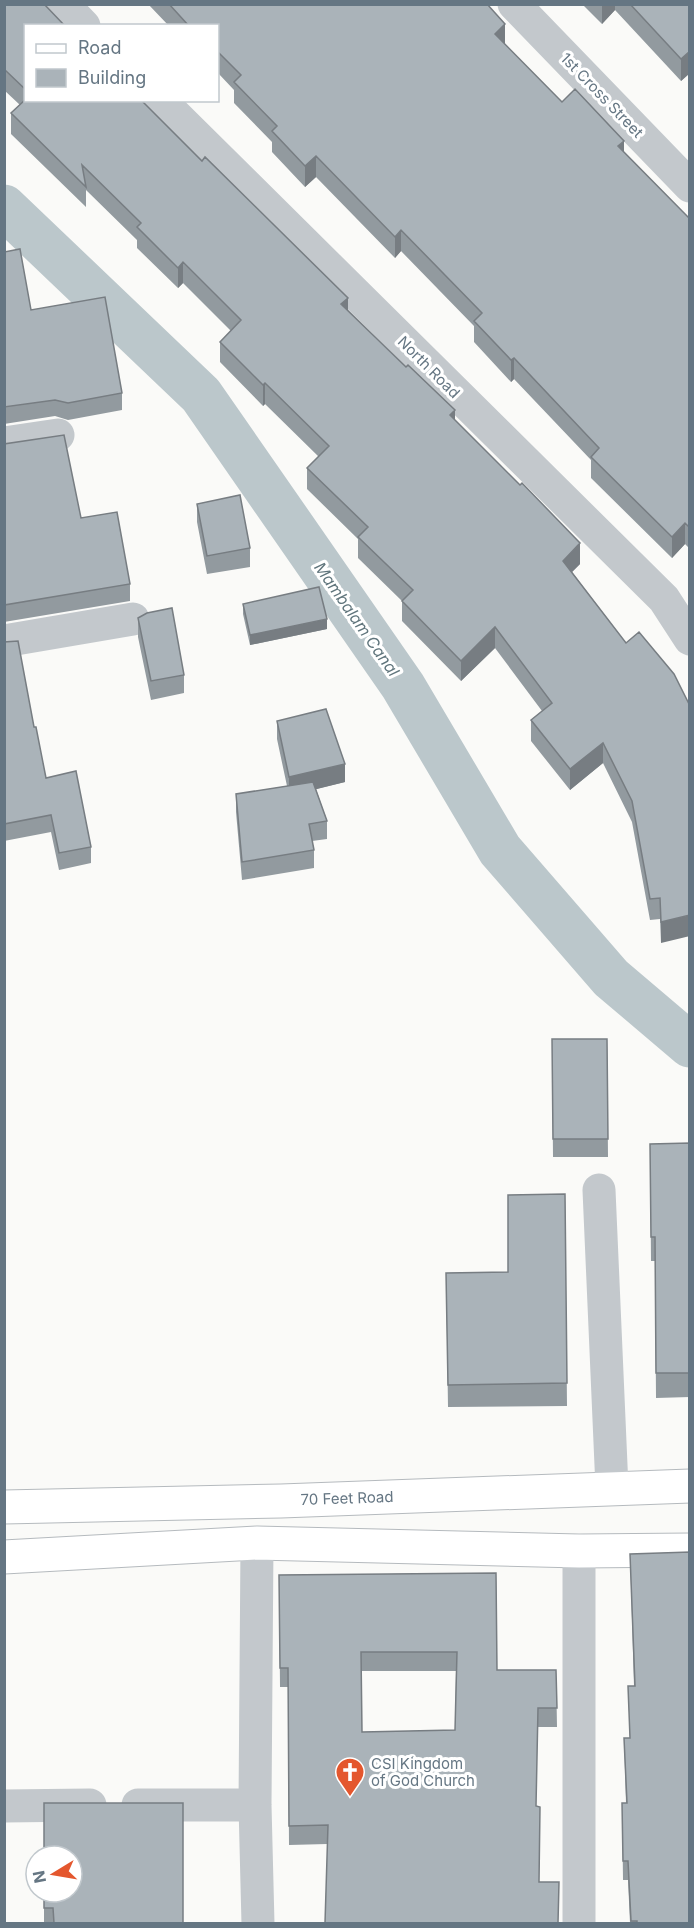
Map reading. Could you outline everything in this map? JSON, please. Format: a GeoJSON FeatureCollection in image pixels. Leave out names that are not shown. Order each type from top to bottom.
{"type":"FeatureCollection","features":[{"type":"Feature","properties":{"kind":"main road","name":"70 Feet Road"},"geometry":{"type":"LineString","coordinates":[[4,1507],[281,1501],[690,1486]]}},
{"type":"Feature","properties":{"kind":"main road"},"geometry":{"type":"LineString","coordinates":[[4,1557],[257,1543],[579,1551],[690,1550]]}},
{"type":"Feature","properties":{"kind":"street"},"geometry":{"type":"LineString","coordinates":[[63,4],[82,24]]}},
{"type":"Feature","properties":{"kind":"street","name":"1st Cross Street"},"geometry":{"type":"LineString","coordinates":[[514,4],[690,186]]}},
{"type":"Feature","properties":{"kind":"street","name":"North Road"},"geometry":{"type":"LineString","coordinates":[[162,102],[664,599],[690,639]]}},
{"type":"Feature","properties":{"kind":"street"},"geometry":{"type":"LineString","coordinates":[[4,443],[58,435]]}},
{"type":"Feature","properties":{"kind":"street"},"geometry":{"type":"LineString","coordinates":[[4,641],[133,619]]}},
{"type":"Feature","properties":{"kind":"street"},"geometry":{"type":"LineString","coordinates":[[599,1190],[612,1488]]}},
{"type":"Feature","properties":{"kind":"street"},"geometry":{"type":"LineString","coordinates":[[257,1543],[255,1805],[258,1923]]}},
{"type":"Feature","properties":{"kind":"street"},"geometry":{"type":"LineString","coordinates":[[579,1551],[579,1923]]}},
{"type":"Feature","properties":{"kind":"street"},"geometry":{"type":"LineString","coordinates":[[4,1806],[255,1805]]}},
{"type":"Feature","properties":{"kind":"building"},"geometry":{"type":"Polygon","coordinates":[[[4,4],[44,4],[63,24],[24,24],[24,88],[4,69],[4,4]]]}},
{"type":"Feature","properties":{"kind":"building"},"geometry":{"type":"Polygon","coordinates":[[[169,4],[487,4],[505,24],[495,34],[562,102],[575,89],[624,141],[618,146],[690,219],[690,528],[685,523],[672,537],[591,457],[599,448],[514,358],[511,360],[474,321],[482,313],[401,230],[395,237],[316,156],[305,166],[272,131],[277,126],[234,82],[241,75],[219,53],[219,24],[187,24],[169,4]]]}},
{"type":"Feature","properties":{"kind":"building"},"geometry":{"type":"Polygon","coordinates":[[[630,4],[690,4],[690,51],[681,59],[630,4]]]}},
{"type":"Feature","properties":{"kind":"building"},"geometry":{"type":"Polygon","coordinates":[[[24,101],[143,102],[202,161],[205,157],[348,298],[341,304],[406,367],[408,365],[455,410],[450,415],[520,485],[522,483],[580,543],[563,561],[626,643],[639,632],[674,674],[690,706],[690,915],[661,922],[660,898],[650,899],[632,801],[603,743],[570,769],[531,720],[552,703],[495,627],[461,661],[402,601],[413,590],[358,537],[368,527],[307,468],[329,446],[220,342],[241,320],[183,262],[178,268],[137,227],[141,223],[82,165],[86,187],[11,113],[24,101]]]}},
{"type":"Feature","properties":{"kind":"building"},"geometry":{"type":"Polygon","coordinates":[[[20,249],[31,310],[105,297],[122,393],[68,403],[55,400],[4,407],[4,252],[20,249]]]}},
{"type":"Feature","properties":{"kind":"building"},"geometry":{"type":"Polygon","coordinates":[[[64,435],[81,518],[117,512],[130,584],[4,605],[4,444],[64,435]]]}},
{"type":"Feature","properties":{"kind":"building"},"geometry":{"type":"Polygon","coordinates":[[[240,495],[250,548],[207,556],[197,504],[240,495]]]}},
{"type":"Feature","properties":{"kind":"building"},"geometry":{"type":"Polygon","coordinates":[[[319,587],[327,619],[250,635],[243,604],[319,587]]]}},
{"type":"Feature","properties":{"kind":"building"},"geometry":{"type":"Polygon","coordinates":[[[172,608],[184,675],[151,681],[138,618],[147,613],[172,608]]]}},
{"type":"Feature","properties":{"kind":"building"},"geometry":{"type":"Polygon","coordinates":[[[18,641],[46,778],[76,771],[91,847],[59,853],[51,815],[4,824],[4,642],[18,641]]]}},
{"type":"Feature","properties":{"kind":"building"},"geometry":{"type":"Polygon","coordinates":[[[326,709],[345,764],[289,777],[277,721],[326,709]]]}},
{"type":"Feature","properties":{"kind":"building"},"geometry":{"type":"Polygon","coordinates":[[[313,782],[327,821],[309,824],[314,850],[242,862],[236,794],[313,782]]]}},
{"type":"Feature","properties":{"kind":"building"},"geometry":{"type":"Polygon","coordinates":[[[552,1039],[607,1039],[608,1139],[553,1139],[552,1039]]]}},
{"type":"Feature","properties":{"kind":"building"},"geometry":{"type":"Polygon","coordinates":[[[690,1143],[690,1373],[656,1373],[655,1237],[651,1237],[650,1144],[690,1143]]]}},
{"type":"Feature","properties":{"kind":"building"},"geometry":{"type":"Polygon","coordinates":[[[565,1194],[567,1383],[448,1385],[446,1273],[508,1272],[508,1195],[565,1194]]]}},
{"type":"Feature","properties":{"kind":"building"},"geometry":{"type":"Polygon","coordinates":[[[690,1552],[690,1923],[637,1923],[637,1921],[631,1921],[628,1861],[623,1861],[622,1803],[627,1803],[624,1738],[630,1738],[628,1686],[635,1686],[630,1554],[690,1552]]]}},
{"type":"Feature","properties":{"kind":"building"},"geometry":{"type":"Polygon","coordinates":[[[496,1573],[497,1670],[556,1670],[557,1708],[538,1708],[536,1806],[540,1807],[539,1882],[559,1882],[558,1923],[325,1923],[328,1825],[289,1826],[288,1668],[280,1668],[279,1575],[496,1573]],[[361,1652],[362,1732],[455,1730],[457,1652],[361,1652]]]}},
{"type":"Feature","properties":{"kind":"building"},"geometry":{"type":"Polygon","coordinates":[[[44,1803],[183,1803],[183,1923],[54,1923],[53,1908],[44,1908],[44,1904],[84,1904],[84,1844],[44,1844],[44,1803]]]}},
{"type":"Feature","properties":{"kind":"waterway","name":"Mambalam Canal"},"geometry":{"type":"LineString","coordinates":[[4,207],[201,395],[403,686],[500,850],[611,978],[690,1045]]}},
{"type":"Feature","properties":{"kind":"place","name":"CSI Kingdom of God Church"},"geometry":{"type":"Point","coordinates":[350,1798]}}]}
